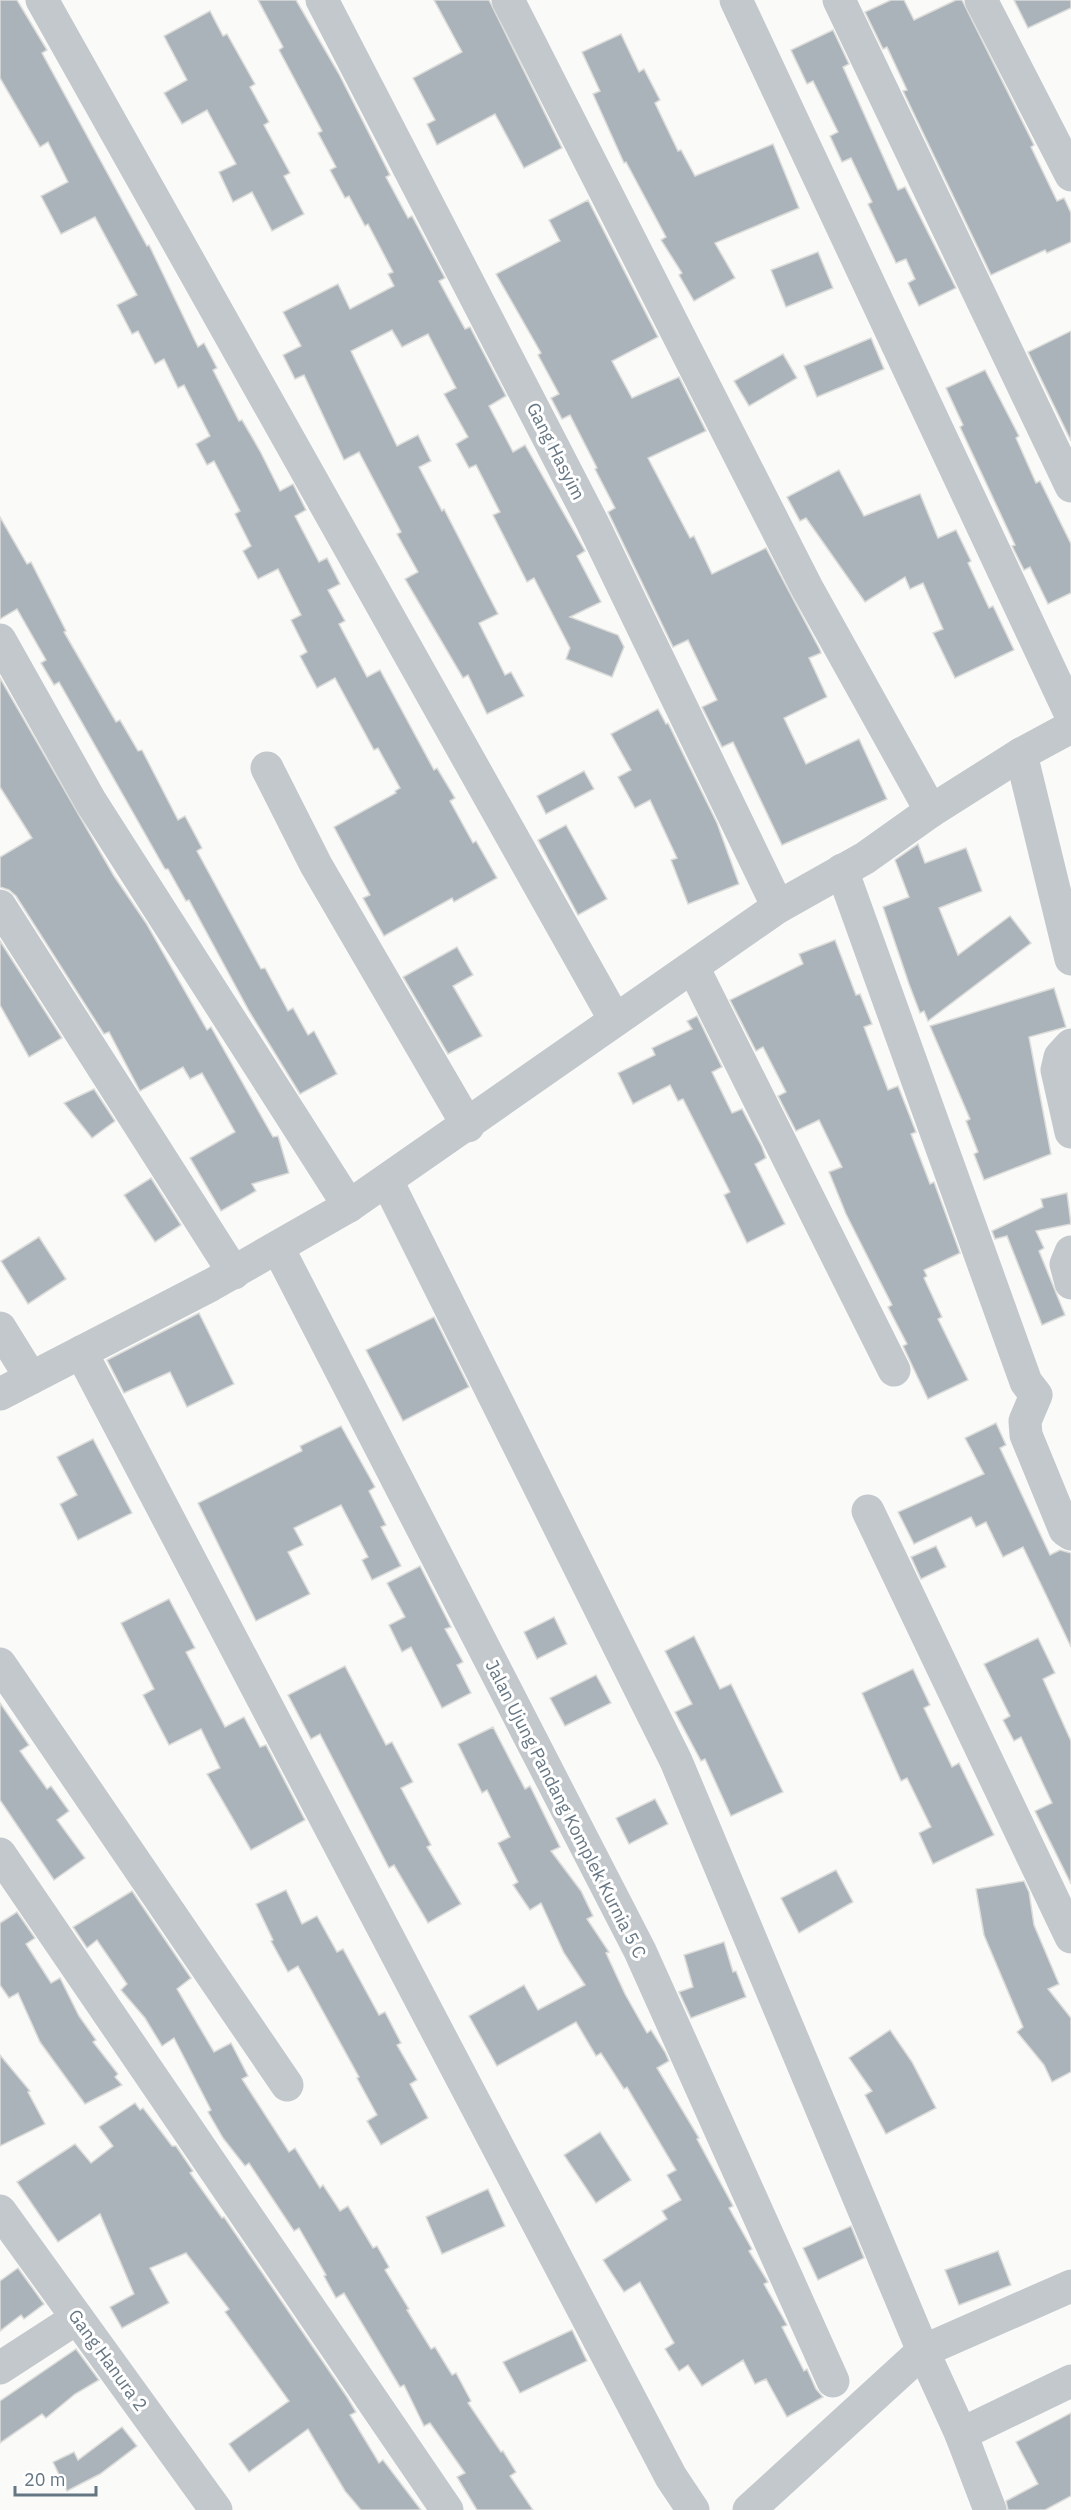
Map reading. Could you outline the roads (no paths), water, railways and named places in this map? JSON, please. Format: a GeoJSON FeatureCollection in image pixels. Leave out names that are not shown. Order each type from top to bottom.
{"type":"FeatureCollection","features":[{"type":"Feature","properties":{"kind":"street"},"geometry":{"type":"LineString","coordinates":[[42,0],[615,1020]]}},
{"type":"Feature","properties":{"kind":"street","name":"Gang Hasyim"},"geometry":{"type":"LineString","coordinates":[[322,0],[592,522],[778,907]]}},
{"type":"Feature","properties":{"kind":"street"},"geometry":{"type":"LineString","coordinates":[[508,0],[807,588],[931,811]]}},
{"type":"Feature","properties":{"kind":"street"},"geometry":{"type":"LineString","coordinates":[[736,0],[1071,715]]}},
{"type":"Feature","properties":{"kind":"street"},"geometry":{"type":"LineString","coordinates":[[839,0],[1071,486]]}},
{"type":"Feature","properties":{"kind":"street"},"geometry":{"type":"LineString","coordinates":[[981,0],[1071,175]]}},
{"type":"Feature","properties":{"kind":"street"},"geometry":{"type":"LineString","coordinates":[[0,640],[91,802],[349,1206]]}},
{"type":"Feature","properties":{"kind":"street"},"geometry":{"type":"LineString","coordinates":[[0,1394],[234,1273],[349,1206],[468,1126],[778,907],[865,858],[931,811],[1021,754],[1071,727]]}},
{"type":"Feature","properties":{"kind":"street"},"geometry":{"type":"LineString","coordinates":[[1021,754],[1071,959]]}},
{"type":"Feature","properties":{"kind":"street"},"geometry":{"type":"LineString","coordinates":[[267,768],[316,865],[468,1126]]}},
{"type":"Feature","properties":{"kind":"street"},"geometry":{"type":"LineString","coordinates":[[842,870],[1026,1382],[1036,1395],[1025,1421],[1026,1435],[1065,1530],[1071,1534]]}},
{"type":"Feature","properties":{"kind":"street"},"geometry":{"type":"LineString","coordinates":[[0,906],[234,1273]]}},
{"type":"Feature","properties":{"kind":"street"},"geometry":{"type":"LineString","coordinates":[[693,967],[894,1370]]}},
{"type":"Feature","properties":{"kind":"street"},"geometry":{"type":"LineString","coordinates":[[1071,1045],[1060,1057],[1057,1070],[1071,1132]]}},
{"type":"Feature","properties":{"kind":"street"},"geometry":{"type":"LineString","coordinates":[[387,1181],[676,1761],[923,2351],[961,2434],[990,2510]]}},
{"type":"Feature","properties":{"kind":"street","name":"Jalan Ujung Pandang Komplek Kurnia 5 C"},"geometry":{"type":"LineString","coordinates":[[278,1248],[640,1951],[833,2381]]}},
{"type":"Feature","properties":{"kind":"street"},"geometry":{"type":"LineString","coordinates":[[1071,1252],[1066,1264],[1071,1283]]}},
{"type":"Feature","properties":{"kind":"street"},"geometry":{"type":"LineString","coordinates":[[0,1328],[31,1378]]}},
{"type":"Feature","properties":{"kind":"street"},"geometry":{"type":"LineString","coordinates":[[81,1352],[671,2477],[693,2510]]}},
{"type":"Feature","properties":{"kind":"street"},"geometry":{"type":"LineString","coordinates":[[868,1511],[1071,1937]]}},
{"type":"Feature","properties":{"kind":"street"},"geometry":{"type":"LineString","coordinates":[[0,1664],[287,2085]]}},
{"type":"Feature","properties":{"kind":"street"},"geometry":{"type":"LineString","coordinates":[[0,1854],[447,2510]]}},
{"type":"Feature","properties":{"kind":"street","name":"Gang Hanura 2"},"geometry":{"type":"LineString","coordinates":[[0,2211],[216,2510]]}},
{"type":"Feature","properties":{"kind":"street"},"geometry":{"type":"LineString","coordinates":[[749,2510],[923,2351],[1071,2286]]}},
{"type":"Feature","properties":{"kind":"street"},"geometry":{"type":"LineString","coordinates":[[0,2368],[77,2318]]}},
{"type":"Feature","properties":{"kind":"street"},"geometry":{"type":"LineString","coordinates":[[961,2434],[1071,2381]]}}]}
